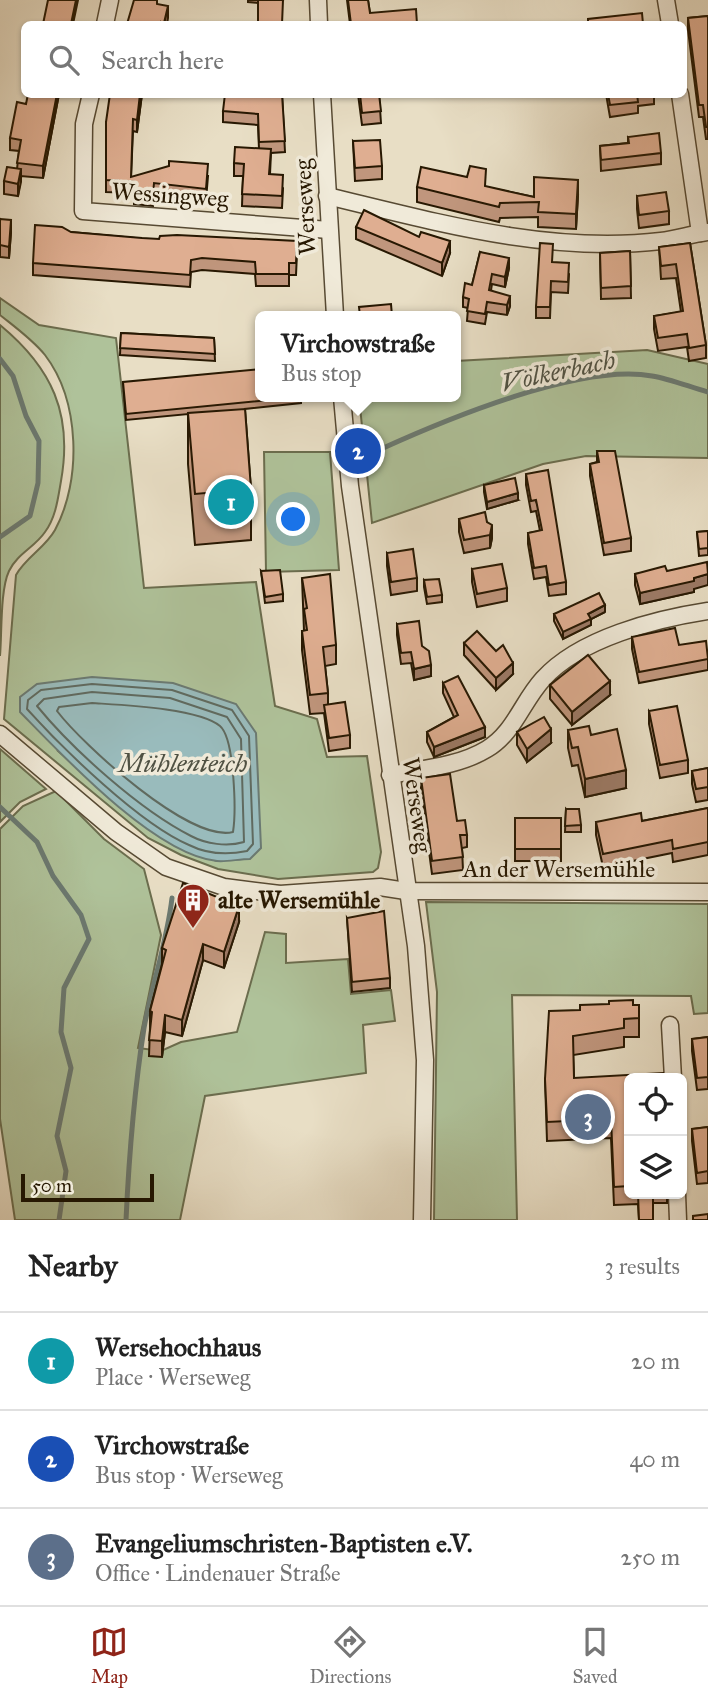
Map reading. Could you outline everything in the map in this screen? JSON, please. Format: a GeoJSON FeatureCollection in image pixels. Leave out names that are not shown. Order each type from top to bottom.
{"type":"FeatureCollection","features":[{"type":"Feature","properties":{"kind":"street"},"geometry":{"type":"LineString","coordinates":[[106,21],[110,0]]}},
{"type":"Feature","properties":{"kind":"street"},"geometry":{"type":"LineString","coordinates":[[318,0],[319,21]]}},
{"type":"Feature","properties":{"kind":"street"},"geometry":{"type":"LineString","coordinates":[[666,0],[670,21]]}},
{"type":"Feature","properties":{"kind":"street","name":"Wessingweg"},"geometry":{"type":"LineString","coordinates":[[90,98],[84,124],[83,211],[329,230]]}},
{"type":"Feature","properties":{"kind":"street","name":"Werseweg"},"geometry":{"type":"LineString","coordinates":[[322,98],[335,311]]}},
{"type":"Feature","properties":{"kind":"street"},"geometry":{"type":"LineString","coordinates":[[327,196],[463,229],[524,239],[660,241],[704,232],[681,98]]}},
{"type":"Feature","properties":{"kind":"street","name":"Werseweg"},"geometry":{"type":"LineString","coordinates":[[342,402],[352,500],[416,946],[425,1060],[422,1220]]}},
{"type":"Feature","properties":{"kind":"street"},"geometry":{"type":"LineString","coordinates":[[390,775],[454,763],[486,750],[508,734],[524,702],[544,677],[591,646],[672,617],[708,611]]}},
{"type":"Feature","properties":{"kind":"street","name":"An der Wersemühle"},"geometry":{"type":"LineString","coordinates":[[0,734],[116,832],[166,867],[224,887],[281,894],[380,887],[406,891],[708,892]]}},
{"type":"Feature","properties":{"kind":"street"},"geometry":{"type":"LineString","coordinates":[[670,1025],[673,1073]]}},
{"type":"Feature","properties":{"kind":"street"},"geometry":{"type":"LineString","coordinates":[[677,1199],[678,1220]]}},
{"type":"Feature","properties":{"kind":"green space"},"geometry":{"type":"Polygon","coordinates":[[[0,298],[39,325],[116,338],[144,588],[256,582],[275,706],[317,719],[327,757],[367,756],[381,852],[378,868],[373,872],[278,879],[218,869],[181,855],[148,838],[4,719],[16,575],[51,536],[64,510],[73,465],[73,441],[71,417],[57,374],[40,349],[0,315],[0,298]],[[57,750],[131,815],[151,829],[193,853],[217,861],[57,750]]]}},
{"type":"Feature","properties":{"kind":"green space"},"geometry":{"type":"Polygon","coordinates":[[[0,325],[33,358],[54,394],[61,414],[64,457],[58,501],[52,520],[41,537],[12,565],[6,579],[0,656],[0,325]]]}},
{"type":"Feature","properties":{"kind":"green space"},"geometry":{"type":"Polygon","coordinates":[[[647,350],[708,364],[708,458],[586,456],[543,464],[372,523],[360,402],[461,402],[461,361],[647,350]]]}},
{"type":"Feature","properties":{"kind":"green space"},"geometry":{"type":"Polygon","coordinates":[[[264,452],[330,452],[339,570],[266,572],[264,452]]]}},
{"type":"Feature","properties":{"kind":"green space"},"geometry":{"type":"Polygon","coordinates":[[[0,749],[46,789],[20,802],[0,822],[0,749]]]}},
{"type":"Feature","properties":{"kind":"green space"},"geometry":{"type":"Polygon","coordinates":[[[56,791],[104,839],[144,869],[161,935],[138,1048],[161,1051],[181,1042],[237,1032],[265,932],[286,934],[286,963],[348,959],[351,994],[391,990],[395,1021],[363,1025],[366,1073],[205,1096],[180,1220],[15,1220],[0,1119],[0,829],[23,806],[56,791]]]}},
{"type":"Feature","properties":{"kind":"green space"},"geometry":{"type":"Polygon","coordinates":[[[426,902],[708,904],[708,1013],[694,1014],[691,996],[512,995],[517,1220],[434,1220],[437,992],[426,902]]]}},
{"type":"Feature","properties":{"kind":"water","name":"Mühlenteich"},"geometry":{"type":"Polygon","coordinates":[[[92,677],[173,683],[236,704],[256,733],[261,848],[250,859],[217,861],[192,855],[166,841],[111,801],[20,712],[20,697],[37,684],[92,677]]]}},
{"type":"Feature","properties":{"kind":"building"},"geometry":{"type":"Polygon","coordinates":[[[48,0],[76,0],[72,21],[44,21],[48,0]]]}},
{"type":"Feature","properties":{"kind":"building"},"geometry":{"type":"Polygon","coordinates":[[[134,0],[157,0],[157,4],[168,6],[164,21],[128,21],[134,0]]]}},
{"type":"Feature","properties":{"kind":"building"},"geometry":{"type":"Polygon","coordinates":[[[258,0],[283,0],[282,21],[258,21],[258,0]]]}},
{"type":"Feature","properties":{"kind":"building"},"geometry":{"type":"Polygon","coordinates":[[[348,0],[368,0],[370,13],[416,9],[417,21],[351,21],[348,0]]]}},
{"type":"Feature","properties":{"kind":"building"},"geometry":{"type":"Polygon","coordinates":[[[642,13],[643,21],[588,21],[642,13]]]}},
{"type":"Feature","properties":{"kind":"building"},"geometry":{"type":"Polygon","coordinates":[[[708,16],[706,127],[703,105],[699,105],[688,18],[708,16]]]}},
{"type":"Feature","properties":{"kind":"building"},"geometry":{"type":"Polygon","coordinates":[[[27,98],[56,98],[43,166],[17,163],[21,140],[10,138],[17,102],[26,104],[27,98]]]}},
{"type":"Feature","properties":{"kind":"building"},"geometry":{"type":"Polygon","coordinates":[[[109,98],[140,98],[137,120],[133,119],[131,177],[169,166],[169,161],[208,164],[206,189],[154,183],[153,194],[134,193],[135,182],[106,180],[106,122],[109,98]]]}},
{"type":"Feature","properties":{"kind":"building"},"geometry":{"type":"Polygon","coordinates":[[[225,98],[282,98],[285,141],[259,142],[258,114],[223,111],[225,98]]]}},
{"type":"Feature","properties":{"kind":"building"},"geometry":{"type":"Polygon","coordinates":[[[360,98],[379,98],[381,111],[362,113],[360,98]]]}},
{"type":"Feature","properties":{"kind":"building"},"geometry":{"type":"Polygon","coordinates":[[[609,98],[638,98],[638,102],[610,105],[609,98]]]}},
{"type":"Feature","properties":{"kind":"building"},"geometry":{"type":"Polygon","coordinates":[[[659,133],[661,153],[601,160],[600,146],[629,143],[628,137],[659,133]]]}},
{"type":"Feature","properties":{"kind":"building"},"geometry":{"type":"Polygon","coordinates":[[[380,140],[382,166],[355,168],[353,141],[380,140]]]}},
{"type":"Feature","properties":{"kind":"building"},"geometry":{"type":"Polygon","coordinates":[[[235,147],[271,149],[269,174],[283,175],[282,196],[242,194],[244,164],[234,163],[235,147]]]}},
{"type":"Feature","properties":{"kind":"building"},"geometry":{"type":"Polygon","coordinates":[[[470,166],[486,169],[485,186],[534,197],[534,177],[578,180],[576,214],[538,212],[539,202],[500,203],[499,207],[417,187],[421,167],[467,177],[470,166]]]}},
{"type":"Feature","properties":{"kind":"building"},"geometry":{"type":"Polygon","coordinates":[[[7,167],[21,169],[18,184],[4,181],[7,167]]]}},
{"type":"Feature","properties":{"kind":"building"},"geometry":{"type":"Polygon","coordinates":[[[666,192],[669,211],[639,215],[637,196],[666,192]]]}},
{"type":"Feature","properties":{"kind":"building"},"geometry":{"type":"Polygon","coordinates":[[[364,210],[419,237],[421,232],[450,241],[442,263],[356,227],[364,210]]]}},
{"type":"Feature","properties":{"kind":"building"},"geometry":{"type":"Polygon","coordinates":[[[0,219],[11,220],[9,247],[0,245],[0,219]]]}},
{"type":"Feature","properties":{"kind":"building"},"geometry":{"type":"Polygon","coordinates":[[[35,225],[62,227],[71,232],[142,238],[159,239],[160,236],[177,235],[297,241],[296,263],[289,263],[289,274],[256,274],[255,262],[202,258],[191,260],[190,275],[33,263],[35,225]]]}},
{"type":"Feature","properties":{"kind":"building"},"geometry":{"type":"Polygon","coordinates":[[[540,243],[553,244],[552,262],[569,263],[568,282],[551,281],[550,307],[536,307],[540,243]]]}},
{"type":"Feature","properties":{"kind":"building"},"geometry":{"type":"Polygon","coordinates":[[[690,243],[706,345],[689,348],[687,334],[658,338],[654,316],[683,311],[676,264],[661,266],[659,247],[690,243]]]}},
{"type":"Feature","properties":{"kind":"building"},"geometry":{"type":"Polygon","coordinates":[[[630,251],[631,286],[601,288],[600,253],[630,251]]]}},
{"type":"Feature","properties":{"kind":"building"},"geometry":{"type":"Polygon","coordinates":[[[480,252],[509,258],[505,277],[492,274],[489,290],[510,296],[507,305],[487,302],[485,314],[467,311],[469,299],[463,297],[465,283],[472,285],[480,252]]]}},
{"type":"Feature","properties":{"kind":"building"},"geometry":{"type":"Polygon","coordinates":[[[391,304],[392,311],[359,311],[359,307],[391,304]]]}},
{"type":"Feature","properties":{"kind":"building"},"geometry":{"type":"Polygon","coordinates":[[[121,333],[214,338],[215,354],[120,348],[121,333]]]}},
{"type":"Feature","properties":{"kind":"building"},"geometry":{"type":"Polygon","coordinates":[[[255,369],[255,401],[126,414],[123,382],[255,369]]]}},
{"type":"Feature","properties":{"kind":"building"},"geometry":{"type":"Polygon","coordinates":[[[245,409],[251,489],[195,494],[188,413],[245,409]]]}},
{"type":"Feature","properties":{"kind":"building"},"geometry":{"type":"Polygon","coordinates":[[[597,451],[615,451],[631,538],[604,543],[590,464],[599,462],[597,451]]]}},
{"type":"Feature","properties":{"kind":"building"},"geometry":{"type":"Polygon","coordinates":[[[548,470],[566,582],[549,585],[546,566],[534,568],[528,533],[542,530],[536,500],[531,501],[526,474],[548,470]]]}},
{"type":"Feature","properties":{"kind":"building"},"geometry":{"type":"Polygon","coordinates":[[[515,478],[518,493],[487,502],[484,485],[515,478]]]}},
{"type":"Feature","properties":{"kind":"building"},"geometry":{"type":"Polygon","coordinates":[[[485,512],[487,522],[492,525],[490,535],[464,540],[459,519],[485,512]]]}},
{"type":"Feature","properties":{"kind":"building"},"geometry":{"type":"Polygon","coordinates":[[[708,531],[708,548],[699,549],[697,532],[708,531]]]}},
{"type":"Feature","properties":{"kind":"building"},"geometry":{"type":"Polygon","coordinates":[[[413,549],[417,578],[391,582],[387,553],[413,549]]]}},
{"type":"Feature","properties":{"kind":"building"},"geometry":{"type":"Polygon","coordinates":[[[707,562],[708,574],[694,578],[694,581],[640,593],[635,574],[665,566],[667,571],[707,562]]]}},
{"type":"Feature","properties":{"kind":"building"},"geometry":{"type":"Polygon","coordinates":[[[502,564],[507,588],[477,594],[472,569],[502,564]]]}},
{"type":"Feature","properties":{"kind":"building"},"geometry":{"type":"Polygon","coordinates":[[[280,570],[283,594],[265,597],[261,571],[280,570]]]}},
{"type":"Feature","properties":{"kind":"building"},"geometry":{"type":"Polygon","coordinates":[[[330,574],[336,645],[323,647],[328,693],[310,695],[302,631],[307,630],[304,609],[307,608],[302,578],[330,574]]]}},
{"type":"Feature","properties":{"kind":"building"},"geometry":{"type":"Polygon","coordinates":[[[439,579],[442,595],[427,597],[424,580],[439,579]]]}},
{"type":"Feature","properties":{"kind":"building"},"geometry":{"type":"Polygon","coordinates":[[[599,593],[605,605],[588,614],[591,619],[563,632],[554,614],[599,593]]]}},
{"type":"Feature","properties":{"kind":"building"},"geometry":{"type":"Polygon","coordinates":[[[419,621],[422,646],[429,651],[431,665],[414,669],[411,652],[401,653],[397,624],[419,621]]]}},
{"type":"Feature","properties":{"kind":"building"},"geometry":{"type":"Polygon","coordinates":[[[675,628],[679,645],[706,641],[708,659],[639,672],[632,637],[675,628]]]}},
{"type":"Feature","properties":{"kind":"building"},"geometry":{"type":"Polygon","coordinates":[[[477,631],[496,651],[503,645],[513,663],[496,678],[464,643],[477,631]]]}},
{"type":"Feature","properties":{"kind":"building"},"geometry":{"type":"Polygon","coordinates":[[[588,655],[610,681],[572,712],[550,685],[588,655]]]}},
{"type":"Feature","properties":{"kind":"building"},"geometry":{"type":"Polygon","coordinates":[[[458,676],[485,727],[434,747],[427,732],[458,715],[443,683],[458,676]]]}},
{"type":"Feature","properties":{"kind":"building"},"geometry":{"type":"Polygon","coordinates":[[[345,702],[350,735],[329,738],[324,705],[345,702]]]}},
{"type":"Feature","properties":{"kind":"building"},"geometry":{"type":"Polygon","coordinates":[[[677,706],[688,760],[660,765],[649,711],[677,706]]]}},
{"type":"Feature","properties":{"kind":"building"},"geometry":{"type":"Polygon","coordinates":[[[544,717],[551,729],[527,749],[517,732],[544,717]]]}},
{"type":"Feature","properties":{"kind":"building"},"geometry":{"type":"Polygon","coordinates":[[[589,726],[591,735],[617,729],[626,770],[585,779],[578,747],[572,748],[568,730],[589,726]]]}},
{"type":"Feature","properties":{"kind":"building"},"geometry":{"type":"Polygon","coordinates":[[[708,768],[708,787],[696,789],[692,771],[708,768]]]}},
{"type":"Feature","properties":{"kind":"building"},"geometry":{"type":"Polygon","coordinates":[[[450,774],[457,821],[465,820],[467,835],[460,835],[463,857],[432,861],[421,778],[450,774]]]}},
{"type":"Feature","properties":{"kind":"building"},"geometry":{"type":"Polygon","coordinates":[[[708,808],[708,842],[673,849],[672,840],[603,854],[596,822],[641,813],[642,821],[708,808]]]}},
{"type":"Feature","properties":{"kind":"building"},"geometry":{"type":"Polygon","coordinates":[[[566,809],[579,809],[581,825],[565,826],[566,809]]]}},
{"type":"Feature","properties":{"kind":"building"},"geometry":{"type":"Polygon","coordinates":[[[515,818],[561,818],[561,849],[515,849],[515,818]]]}},
{"type":"Feature","properties":{"kind":"building"},"geometry":{"type":"Polygon","coordinates":[[[183,883],[239,906],[224,952],[203,944],[182,1020],[165,1015],[162,1041],[149,1040],[150,1011],[166,950],[162,948],[183,883]]]}},
{"type":"Feature","properties":{"kind":"building"},"geometry":{"type":"Polygon","coordinates":[[[384,911],[390,978],[352,982],[347,918],[384,911]]]}},
{"type":"Feature","properties":{"kind":"building"},"geometry":{"type":"Polygon","coordinates":[[[633,1000],[633,1005],[639,1005],[639,1018],[624,1019],[624,1028],[573,1036],[574,1078],[624,1075],[624,1186],[614,1187],[611,1119],[547,1122],[545,1079],[549,1011],[580,1010],[580,1005],[609,1004],[609,1001],[633,1000]]]}},
{"type":"Feature","properties":{"kind":"building"},"geometry":{"type":"Polygon","coordinates":[[[708,1037],[708,1077],[697,1078],[692,1039],[708,1037]]]}},
{"type":"Feature","properties":{"kind":"building"},"geometry":{"type":"Polygon","coordinates":[[[708,1127],[708,1171],[697,1173],[692,1129],[708,1127]]]}},
{"type":"Feature","properties":{"kind":"building"},"geometry":{"type":"Polygon","coordinates":[[[638,1199],[653,1199],[653,1220],[639,1220],[638,1199]]]}},
{"type":"Feature","properties":{"kind":"building"},"geometry":{"type":"Polygon","coordinates":[[[708,1214],[708,1220],[693,1220],[693,1216],[708,1214]]]}},
{"type":"Feature","properties":{"kind":"waterway"},"geometry":{"type":"LineString","coordinates":[[0,359],[13,376],[26,416],[39,441],[38,483],[30,516],[0,537]]}},
{"type":"Feature","properties":{"kind":"waterway","name":"Völkerbach"},"geometry":{"type":"LineString","coordinates":[[381,449],[441,423],[515,396],[589,378],[623,374],[652,376],[708,392]]}},
{"type":"Feature","properties":{"kind":"waterway"},"geometry":{"type":"LineString","coordinates":[[0,807],[37,842],[53,876],[81,915],[89,939],[64,988],[61,1032],[71,1068],[57,1136],[66,1171],[59,1220]]}},
{"type":"Feature","properties":{"kind":"waterway"},"geometry":{"type":"LineString","coordinates":[[126,1220],[140,1052],[172,898]]}},
{"type":"Feature","properties":{"kind":"place","name":"Virchowstraße"},"geometry":{"type":"Point","coordinates":[358,451]}},
{"type":"Feature","properties":{"kind":"place","name":"Wersehochhaus"},"geometry":{"type":"Point","coordinates":[231,502]}},
{"type":"Feature","properties":{"kind":"place","name":"alte Wersemühle"},"geometry":{"type":"Point","coordinates":[193,930]}},
{"type":"Feature","properties":{"kind":"place","name":"Evangeliumschristen-Baptisten e.V."},"geometry":{"type":"Point","coordinates":[588,1117]}}]}
